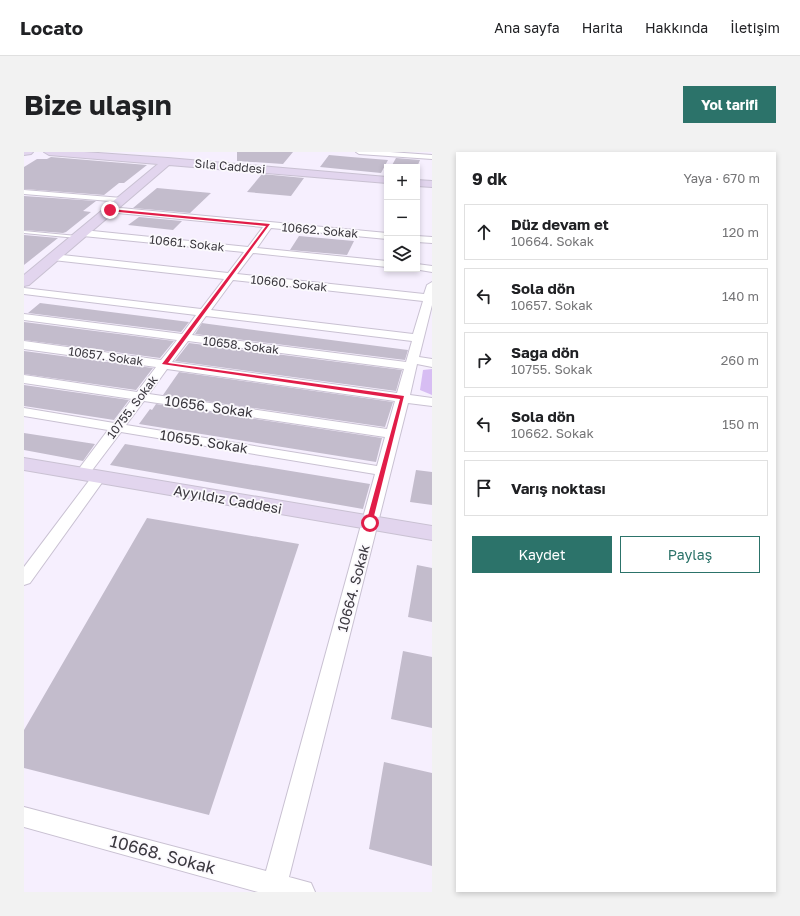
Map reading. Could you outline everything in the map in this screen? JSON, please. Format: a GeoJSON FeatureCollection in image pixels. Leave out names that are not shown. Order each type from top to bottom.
{"type":"FeatureCollection","features":[{"type":"Feature","properties":{"kind":"street","name":"Sıla Caddesi"},"geometry":{"type":"LineString","coordinates":[[48,152],[170,160],[384,180]]}},
{"type":"Feature","properties":{"kind":"street"},"geometry":{"type":"LineString","coordinates":[[84,152],[384,176]]}},
{"type":"Feature","properties":{"kind":"street"},"geometry":{"type":"LineString","coordinates":[[24,282],[181,152]]}},
{"type":"Feature","properties":{"kind":"street"},"geometry":{"type":"LineString","coordinates":[[359,152],[432,157]]}},
{"type":"Feature","properties":{"kind":"street"},"geometry":{"type":"LineString","coordinates":[[420,178],[432,179]]}},
{"type":"Feature","properties":{"kind":"street"},"geometry":{"type":"LineString","coordinates":[[420,183],[432,184]]}},
{"type":"Feature","properties":{"kind":"street"},"geometry":{"type":"LineString","coordinates":[[24,192],[122,200]]}},
{"type":"Feature","properties":{"kind":"street","name":"10662. Sokak"},"geometry":{"type":"LineString","coordinates":[[110,210],[384,236]]}},
{"type":"Feature","properties":{"kind":"street","name":"10755. Sokak"},"geometry":{"type":"LineString","coordinates":[[24,579],[90,475],[117,427],[269,225]]}},
{"type":"Feature","properties":{"kind":"street","name":"10661. Sokak"},"geometry":{"type":"LineString","coordinates":[[80,235],[384,264]]}},
{"type":"Feature","properties":{"kind":"street"},"geometry":{"type":"LineString","coordinates":[[420,239],[432,240]]}},
{"type":"Feature","properties":{"kind":"street","name":"10660. Sokak"},"geometry":{"type":"LineString","coordinates":[[53,257],[230,277],[431,290]]}},
{"type":"Feature","properties":{"kind":"street"},"geometry":{"type":"LineString","coordinates":[[420,267],[432,269]]}},
{"type":"Feature","properties":{"kind":"street","name":"10664. Sokak"},"geometry":{"type":"LineString","coordinates":[[274,888],[431,290]]}},
{"type":"Feature","properties":{"kind":"street"},"geometry":{"type":"LineString","coordinates":[[24,291],[418,338]]}},
{"type":"Feature","properties":{"kind":"street","name":"10658. Sokak"},"geometry":{"type":"LineString","coordinates":[[24,317],[185,338],[412,363],[432,363]]}},
{"type":"Feature","properties":{"kind":"street","name":"10657. Sokak"},"geometry":{"type":"LineString","coordinates":[[24,345],[432,402]]}},
{"type":"Feature","properties":{"kind":"street","name":"10656. Sokak"},"geometry":{"type":"LineString","coordinates":[[24,379],[393,434]]}},
{"type":"Feature","properties":{"kind":"street","name":"10655. Sokak"},"geometry":{"type":"LineString","coordinates":[[24,412],[383,471]]}},
{"type":"Feature","properties":{"kind":"street","name":"Ayyıldız Caddesi"},"geometry":{"type":"LineString","coordinates":[[24,464],[432,534]]}},
{"type":"Feature","properties":{"kind":"street","name":"10668. Sokak"},"geometry":{"type":"LineString","coordinates":[[24,816],[274,888],[302,892]]}},
{"type":"Feature","properties":{"kind":"lane"},"geometry":{"type":"LineString","coordinates":[[24,232],[80,235]]}},
{"type":"Feature","properties":{"kind":"shaded area"},"geometry":{"type":"Polygon","coordinates":[[[24,152],[432,152],[432,892],[24,892],[24,152]]]}},
{"type":"Feature","properties":{"kind":"shaded area"},"geometry":{"type":"Polygon","coordinates":[[[432,369],[432,395],[420,390],[423,370],[432,369]]]}},
{"type":"Feature","properties":{"kind":"building"},"geometry":{"type":"Polygon","coordinates":[[[237,152],[293,152],[283,164],[237,161],[237,152]]]}},
{"type":"Feature","properties":{"kind":"building"},"geometry":{"type":"Polygon","coordinates":[[[329,155],[388,160],[386,164],[384,164],[381,173],[320,167],[329,155]]]}},
{"type":"Feature","properties":{"kind":"building"},"geometry":{"type":"Polygon","coordinates":[[[51,157],[147,165],[124,183],[119,183],[104,195],[24,189],[24,167],[37,159],[47,159],[51,157]]]}},
{"type":"Feature","properties":{"kind":"building"},"geometry":{"type":"Polygon","coordinates":[[[396,158],[420,160],[418,164],[393,164],[396,158]]]}},
{"type":"Feature","properties":{"kind":"building"},"geometry":{"type":"Polygon","coordinates":[[[262,174],[304,178],[291,196],[247,192],[262,174]]]}},
{"type":"Feature","properties":{"kind":"building"},"geometry":{"type":"Polygon","coordinates":[[[157,188],[211,193],[190,213],[133,208],[157,188]]]}},
{"type":"Feature","properties":{"kind":"building"},"geometry":{"type":"Polygon","coordinates":[[[24,196],[96,201],[83,211],[91,212],[63,233],[24,230],[24,196]]]}},
{"type":"Feature","properties":{"kind":"building"},"geometry":{"type":"Polygon","coordinates":[[[139,217],[182,221],[173,230],[128,225],[139,217]]]}},
{"type":"Feature","properties":{"kind":"building"},"geometry":{"type":"Polygon","coordinates":[[[24,235],[58,238],[24,265],[24,235]]]}},
{"type":"Feature","properties":{"kind":"building"},"geometry":{"type":"Polygon","coordinates":[[[299,236],[354,241],[347,255],[290,250],[299,236]]]}},
{"type":"Feature","properties":{"kind":"building"},"geometry":{"type":"Polygon","coordinates":[[[40,303],[189,322],[181,332],[28,313],[40,303]]]}},
{"type":"Feature","properties":{"kind":"building"},"geometry":{"type":"Polygon","coordinates":[[[24,322],[174,341],[160,358],[24,340],[24,322]]]}},
{"type":"Feature","properties":{"kind":"building"},"geometry":{"type":"Polygon","coordinates":[[[202,323],[408,350],[405,360],[195,334],[202,323]]]}},
{"type":"Feature","properties":{"kind":"building"},"geometry":{"type":"Polygon","coordinates":[[[189,343],[402,370],[396,391],[175,361],[189,343]]]}},
{"type":"Feature","properties":{"kind":"building"},"geometry":{"type":"Polygon","coordinates":[[[24,351],[153,368],[136,390],[24,374],[24,351]]]}},
{"type":"Feature","properties":{"kind":"building"},"geometry":{"type":"Polygon","coordinates":[[[179,372],[393,402],[385,427],[163,395],[179,372]]]}},
{"type":"Feature","properties":{"kind":"building"},"geometry":{"type":"Polygon","coordinates":[[[24,385],[129,400],[114,420],[24,406],[24,385]]]}},
{"type":"Feature","properties":{"kind":"building"},"geometry":{"type":"Polygon","coordinates":[[[156,404],[382,438],[376,462],[139,424],[150,409],[152,410],[156,404]]]}},
{"type":"Feature","properties":{"kind":"building"},"geometry":{"type":"Polygon","coordinates":[[[24,433],[95,444],[83,461],[24,450],[24,433]]]}},
{"type":"Feature","properties":{"kind":"building"},"geometry":{"type":"Polygon","coordinates":[[[125,444],[370,484],[363,509],[110,465],[125,444]]]}},
{"type":"Feature","properties":{"kind":"building"},"geometry":{"type":"Polygon","coordinates":[[[416,470],[432,472],[432,505],[410,502],[416,470]]]}},
{"type":"Feature","properties":{"kind":"building"},"geometry":{"type":"Polygon","coordinates":[[[147,518],[299,544],[209,815],[24,768],[24,730],[147,518]]]}},
{"type":"Feature","properties":{"kind":"building"},"geometry":{"type":"Polygon","coordinates":[[[417,565],[432,568],[432,622],[408,617],[417,565]]]}},
{"type":"Feature","properties":{"kind":"building"},"geometry":{"type":"Polygon","coordinates":[[[403,651],[432,657],[432,728],[391,719],[403,651]]]}},
{"type":"Feature","properties":{"kind":"building"},"geometry":{"type":"Polygon","coordinates":[[[384,762],[432,773],[432,866],[369,849],[384,762]]]}},
{"type":"Feature","properties":{"kind":"route"},"geometry":{"type":"LineString","coordinates":[[110,210],[269,225],[164,364],[402,397],[370,523]]}}]}
